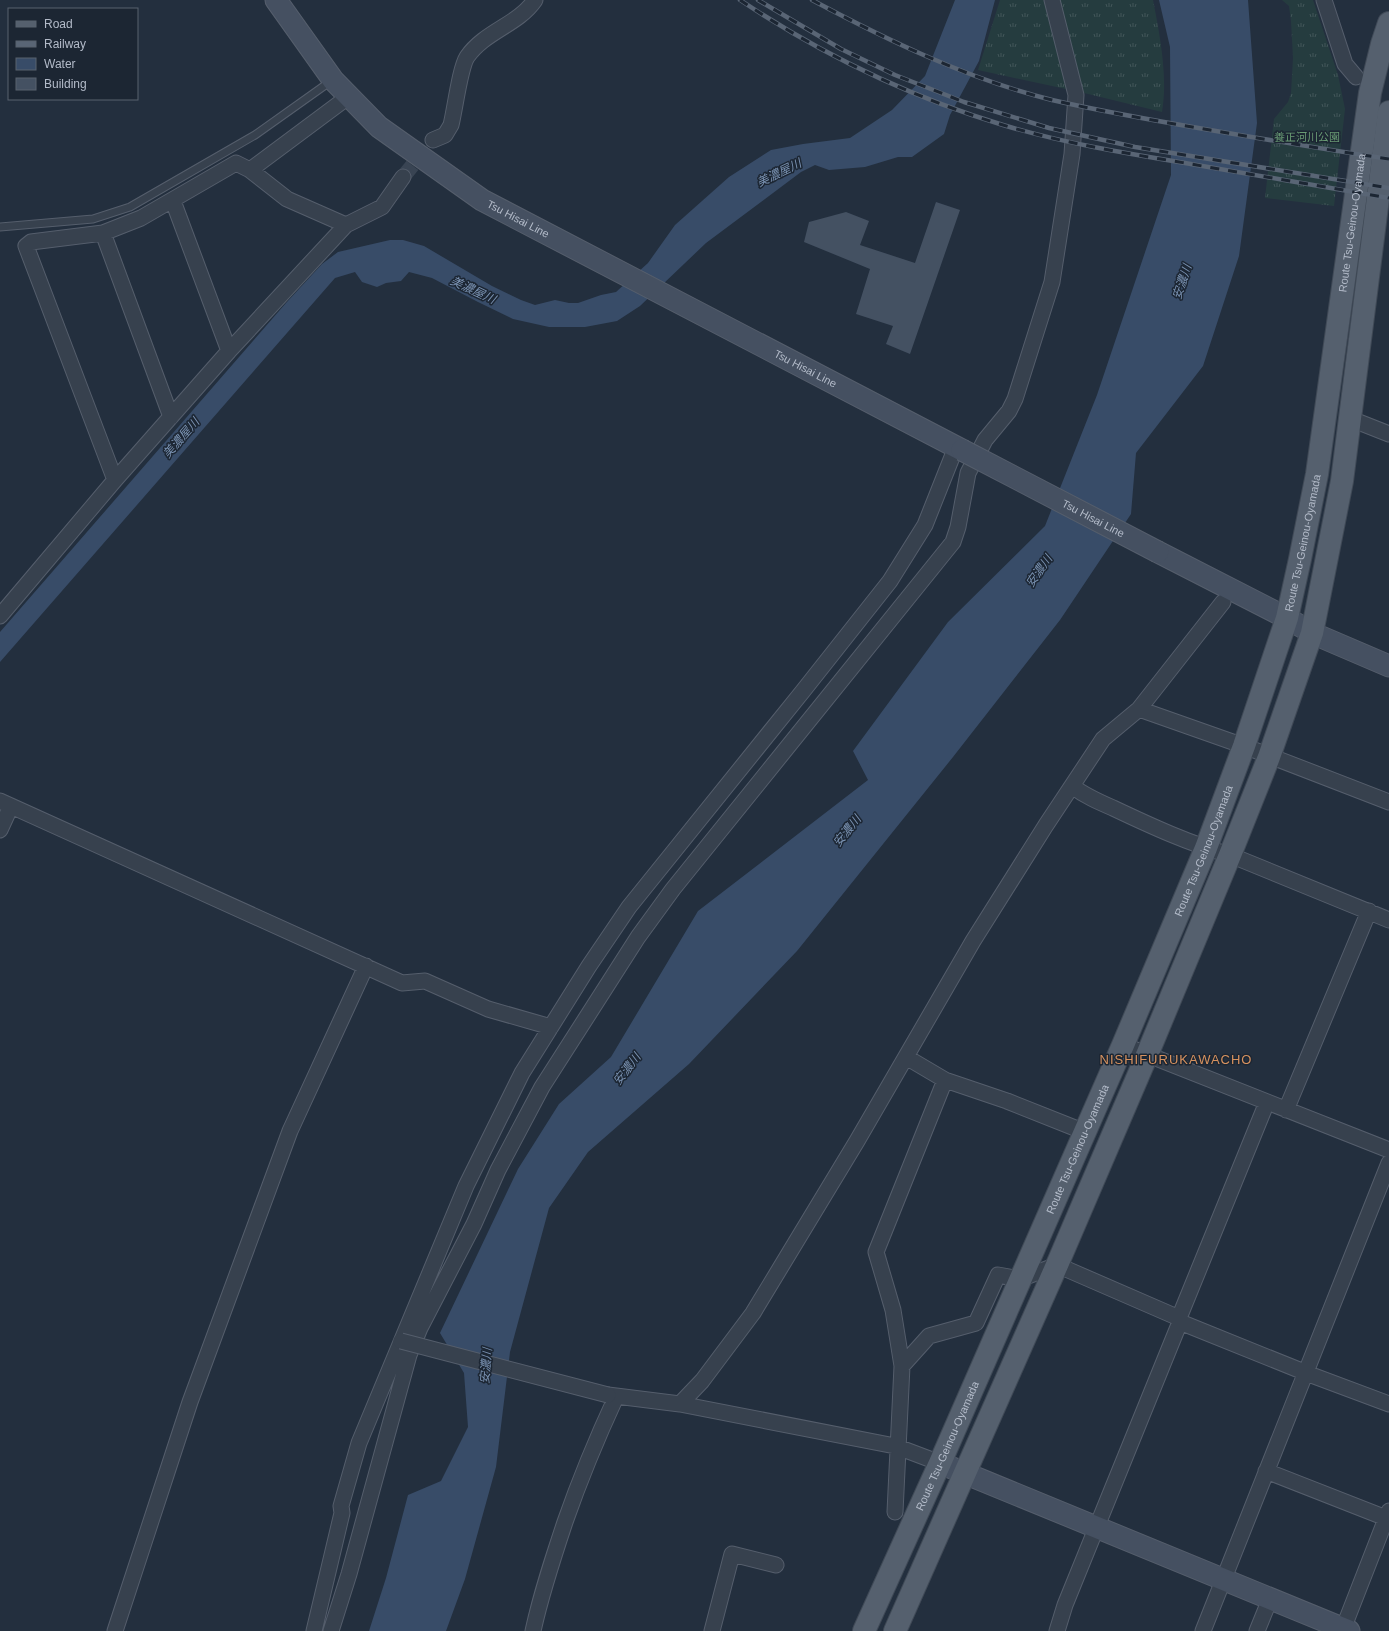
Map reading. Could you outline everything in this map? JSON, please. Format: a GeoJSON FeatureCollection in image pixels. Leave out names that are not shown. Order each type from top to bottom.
{"type":"FeatureCollection","features":[{"type":"Feature","properties":{"kind":"main road","name":"Tsu Hisai Line"},"geometry":{"type":"LineString","coordinates":[[276,0],[333,80],[379,127],[482,200],[1287,618],[1312,633],[1389,666]]}},
{"type":"Feature","properties":{"kind":"main road","name":"Route Tsu-Geinou-Oyamada"},"geometry":{"type":"LineString","coordinates":[[864,1631],[940,1463],[1123,1045],[1206,848],[1244,746],[1287,618],[1316,474],[1370,94],[1382,44],[1389,23]]}},
{"type":"Feature","properties":{"kind":"main road","name":"Route Tsu-Geinou-Oyamada"},"geometry":{"type":"LineString","coordinates":[[895,1631],[1057,1265],[1147,1055],[1269,757],[1312,633],[1340,488],[1351,419],[1389,112]]}},
{"type":"Feature","properties":{"kind":"main road"},"geometry":{"type":"LineString","coordinates":[[940,1463],[1346,1630]]}},
{"type":"Feature","properties":{"kind":"street"},"geometry":{"type":"LineString","coordinates":[[433,140],[445,135],[451,125],[466,58],[482,41],[516,20],[535,0]]}},
{"type":"Feature","properties":{"kind":"street"},"geometry":{"type":"LineString","coordinates":[[332,1631],[405,1369],[420,1328],[474,1224],[498,1170],[542,1087],[638,937],[673,889],[953,542],[958,527],[968,473],[985,440],[1009,411],[1015,399],[1052,282],[1072,154],[1076,95],[1052,0]]}},
{"type":"Feature","properties":{"kind":"street"},"geometry":{"type":"LineString","coordinates":[[1324,0],[1345,64],[1356,77]]}},
{"type":"Feature","properties":{"kind":"street"},"geometry":{"type":"LineString","coordinates":[[250,170],[348,96]]}},
{"type":"Feature","properties":{"kind":"street"},"geometry":{"type":"LineString","coordinates":[[115,480],[26,246],[31,242],[103,233],[141,218],[173,201],[236,163],[250,170],[287,199],[346,225]]}},
{"type":"Feature","properties":{"kind":"street"},"geometry":{"type":"LineString","coordinates":[[0,616],[115,480],[230,351],[346,225],[382,207],[403,177]]}},
{"type":"Feature","properties":{"kind":"street"},"geometry":{"type":"LineString","coordinates":[[173,201],[230,351]]}},
{"type":"Feature","properties":{"kind":"street"},"geometry":{"type":"LineString","coordinates":[[103,233],[172,417]]}},
{"type":"Feature","properties":{"kind":"street"},"geometry":{"type":"LineString","coordinates":[[1351,419],[1389,434]]}},
{"type":"Feature","properties":{"kind":"street"},"geometry":{"type":"LineString","coordinates":[[314,1631],[342,1513],[341,1506],[359,1444],[466,1186],[512,1093],[589,966],[629,907],[890,581],[925,525],[959,448]]}},
{"type":"Feature","properties":{"kind":"street"},"geometry":{"type":"LineString","coordinates":[[680,1404],[702,1381],[752,1313],[853,1148],[973,941],[1046,825],[1103,739],[1139,708],[1223,602]]}},
{"type":"Feature","properties":{"kind":"street"},"geometry":{"type":"LineString","coordinates":[[1139,708],[1244,746],[1269,757],[1389,802]]}},
{"type":"Feature","properties":{"kind":"street"},"geometry":{"type":"LineString","coordinates":[[1072,786],[1080,792],[1129,816],[1206,848],[1230,855],[1389,920]]}},
{"type":"Feature","properties":{"kind":"street"},"geometry":{"type":"LineString","coordinates":[[0,830],[6,803],[402,983],[425,982],[488,1009],[551,1027]]}},
{"type":"Feature","properties":{"kind":"street"},"geometry":{"type":"LineString","coordinates":[[1286,1110],[1369,911]]}},
{"type":"Feature","properties":{"kind":"street"},"geometry":{"type":"LineString","coordinates":[[115,1631],[190,1402],[290,1131],[366,966]]}},
{"type":"Feature","properties":{"kind":"street"},"geometry":{"type":"LineString","coordinates":[[1123,1045],[1389,1150]]}},
{"type":"Feature","properties":{"kind":"street"},"geometry":{"type":"LineString","coordinates":[[906,1057],[945,1080],[1006,1101],[1085,1132]]}},
{"type":"Feature","properties":{"kind":"street"},"geometry":{"type":"LineString","coordinates":[[895,1512],[902,1366],[894,1310],[876,1252],[945,1080]]}},
{"type":"Feature","properties":{"kind":"street"},"geometry":{"type":"LineString","coordinates":[[1057,1631],[1096,1528],[1267,1102]]}},
{"type":"Feature","properties":{"kind":"street"},"geometry":{"type":"LineString","coordinates":[[1202,1631],[1389,1163]]}},
{"type":"Feature","properties":{"kind":"street"},"geometry":{"type":"LineString","coordinates":[[902,1366],[929,1336],[976,1323],[998,1275],[1020,1279],[1057,1265],[1180,1320],[1306,1372],[1389,1404]]}},
{"type":"Feature","properties":{"kind":"street"},"geometry":{"type":"LineString","coordinates":[[401,1341],[612,1396],[680,1404],[898,1447],[940,1463]]}},
{"type":"Feature","properties":{"kind":"street"},"geometry":{"type":"LineString","coordinates":[[533,1631],[537,1611],[555,1553],[612,1396]]}},
{"type":"Feature","properties":{"kind":"street"},"geometry":{"type":"LineString","coordinates":[[1266,1471],[1388,1514],[1368,1564],[1369,1567],[1346,1630]]}},
{"type":"Feature","properties":{"kind":"street"},"geometry":{"type":"LineString","coordinates":[[712,1631],[732,1554],[776,1565]]}},
{"type":"Feature","properties":{"kind":"street"},"geometry":{"type":"LineString","coordinates":[[1257,1631],[1270,1599]]}},
{"type":"Feature","properties":{"kind":"lane"},"geometry":{"type":"LineString","coordinates":[[0,227],[93,219],[130,207],[255,135],[333,80]]}},
{"type":"Feature","properties":{"kind":"green space"},"geometry":{"type":"Polygon","coordinates":[[[1000,0],[1153,0],[1161,42],[1164,70],[1164,98],[1162,112],[1080,92],[978,70],[1000,0]]]}},
{"type":"Feature","properties":{"kind":"green space","name":"養正河川公園"},"geometry":{"type":"Polygon","coordinates":[[[1282,0],[1313,0],[1338,75],[1345,109],[1334,206],[1265,198],[1274,119],[1288,102],[1291,93],[1293,58],[1291,21],[1289,6],[1282,0]]]}},
{"type":"Feature","properties":{"kind":"water","name":"美濃屋川"},"geometry":{"type":"Polygon","coordinates":[[[955,0],[995,0],[979,61],[950,115],[944,134],[912,157],[898,157],[865,167],[829,170],[815,165],[801,172],[706,243],[640,306],[617,321],[585,327],[549,327],[513,319],[432,278],[409,272],[401,281],[386,283],[377,287],[362,282],[355,272],[335,278],[0,662],[0,632],[286,303],[322,264],[338,252],[390,240],[403,240],[424,246],[492,286],[535,305],[555,300],[578,303],[601,295],[616,292],[648,263],[675,225],[729,177],[771,150],[850,138],[892,110],[925,76],[955,0]]]}},
{"type":"Feature","properties":{"kind":"water","name":"安濃川"},"geometry":{"type":"Polygon","coordinates":[[[1159,0],[1248,0],[1257,123],[1239,256],[1203,366],[1136,453],[1131,514],[1060,620],[953,757],[797,951],[689,1064],[588,1152],[549,1208],[510,1352],[496,1467],[465,1579],[446,1631],[369,1631],[386,1578],[408,1495],[441,1481],[468,1427],[464,1373],[440,1333],[518,1169],[559,1104],[611,1057],[698,911],[868,780],[853,751],[948,622],[1045,526],[1097,395],[1171,175],[1170,47],[1159,0]]]}},
{"type":"Feature","properties":{"kind":"building"},"geometry":{"type":"Polygon","coordinates":[[[936,202],[960,210],[910,354],[886,344],[893,326],[856,314],[870,269],[804,242],[809,222],[846,212],[869,221],[860,245],[915,263],[936,202]]]}},
{"type":"Feature","properties":{"kind":"tunnel"},"geometry":{"type":"LineString","coordinates":[[403,177],[433,140]]}},
{"type":"Feature","properties":{"kind":"railway"},"geometry":{"type":"LineString","coordinates":[[740,0],[802,38],[867,72],[934,101],[1003,125],[1048,137],[1116,151],[1389,198]]}},
{"type":"Feature","properties":{"kind":"railway"},"geometry":{"type":"LineString","coordinates":[[758,0],[841,49],[895,75],[964,102],[1049,128],[1135,147],[1389,188]]}},
{"type":"Feature","properties":{"kind":"railway"},"geometry":{"type":"LineString","coordinates":[[812,0],[929,58],[990,81],[1052,100],[1170,123],[1389,159]]}},
{"type":"Feature","properties":{"kind":"district","name":"NISHIFURUKAWACHO"},"geometry":{"type":"Point","coordinates":[1176,1059]}}]}
